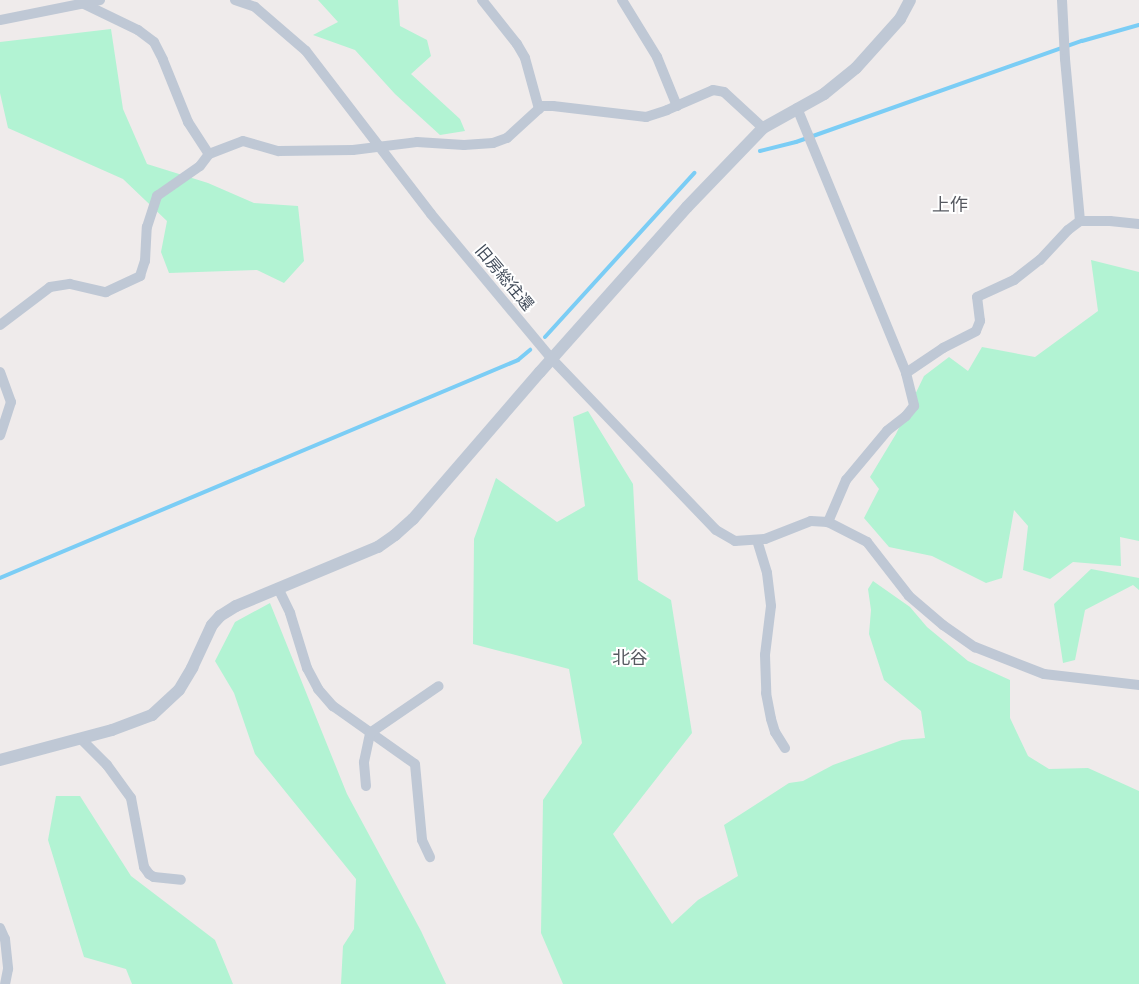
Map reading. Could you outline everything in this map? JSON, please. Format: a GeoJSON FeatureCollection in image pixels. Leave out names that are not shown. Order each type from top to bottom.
{"type":"FeatureCollection","features":[{"type":"Feature","properties":{"kind":"street"},"geometry":{"type":"LineString","coordinates":[[0,20],[100,0]]}},
{"type":"Feature","properties":{"kind":"street","name":"旧房総往還"},"geometry":{"type":"LineString","coordinates":[[235,0],[255,7],[306,51],[379,148],[551,358],[716,530],[735,541],[757,540],[765,539],[811,521],[828,522]]}},
{"type":"Feature","properties":{"kind":"street"},"geometry":{"type":"LineString","coordinates":[[482,0],[517,44],[525,58],[539,109]]}},
{"type":"Feature","properties":{"kind":"street"},"geometry":{"type":"LineString","coordinates":[[622,0],[657,57],[677,106]]}},
{"type":"Feature","properties":{"kind":"street"},"geometry":{"type":"LineString","coordinates":[[0,760],[112,730],[152,715],[179,690],[210,630],[220,616],[236,606],[378,547],[395,535],[413,519],[551,358],[648,250],[763,128],[824,94],[856,68],[900,18],[910,0]]}},
{"type":"Feature","properties":{"kind":"street"},"geometry":{"type":"LineString","coordinates":[[1062,0],[1065,59],[1080,221]]}},
{"type":"Feature","properties":{"kind":"street"},"geometry":{"type":"LineString","coordinates":[[82,3],[138,30],[154,42],[188,122],[209,154]]}},
{"type":"Feature","properties":{"kind":"street"},"geometry":{"type":"LineString","coordinates":[[0,325],[50,288],[70,284],[106,292],[140,276],[145,261],[147,227],[157,196],[200,166],[209,154],[243,142],[279,151],[379,148],[417,142],[464,146],[493,143],[507,138],[539,109],[553,106],[646,117],[713,90],[724,92],[763,128]]}},
{"type":"Feature","properties":{"kind":"street"},"geometry":{"type":"LineString","coordinates":[[797,108],[804,129],[906,373],[914,406],[906,416],[887,431],[846,480],[828,522],[867,542],[909,596],[943,625],[975,647],[1044,674],[1139,685]]}},
{"type":"Feature","properties":{"kind":"street"},"geometry":{"type":"LineString","coordinates":[[906,373],[943,348],[976,331],[980,320],[977,297],[1014,280],[1040,260],[1068,230],[1080,221],[1110,220],[1139,224]]}},
{"type":"Feature","properties":{"kind":"street"},"geometry":{"type":"LineString","coordinates":[[0,372],[10,402],[0,435]]}},
{"type":"Feature","properties":{"kind":"street"},"geometry":{"type":"LineString","coordinates":[[757,540],[767,573],[771,606],[765,655],[766,693],[770,718],[775,732],[785,748]]}},
{"type":"Feature","properties":{"kind":"street"},"geometry":{"type":"LineString","coordinates":[[278,588],[290,613],[307,668],[318,689],[333,706],[370,733],[411,759],[415,764],[422,840],[430,857]]}},
{"type":"Feature","properties":{"kind":"street"},"geometry":{"type":"LineString","coordinates":[[366,786],[364,762],[370,733],[439,686]]}},
{"type":"Feature","properties":{"kind":"street"},"geometry":{"type":"LineString","coordinates":[[80,738],[107,765],[131,798],[144,866],[149,874],[154,878],[181,880]]}},
{"type":"Feature","properties":{"kind":"street"},"geometry":{"type":"LineString","coordinates":[[0,928],[5,939],[8,969],[5,984]]}},
{"type":"Feature","properties":{"kind":"green space"},"geometry":{"type":"Polygon","coordinates":[[[318,0],[398,0],[400,26],[427,40],[431,56],[411,74],[460,119],[465,131],[440,135],[395,94],[355,50],[313,35],[338,22],[318,0]]]}},
{"type":"Feature","properties":{"kind":"green space"},"geometry":{"type":"Polygon","coordinates":[[[111,29],[123,109],[147,164],[208,183],[254,203],[298,206],[304,261],[284,283],[257,270],[169,273],[161,252],[167,221],[123,179],[8,128],[0,93],[0,42],[111,29]]]}},
{"type":"Feature","properties":{"kind":"green space"},"geometry":{"type":"Polygon","coordinates":[[[1091,260],[1139,272],[1139,541],[1120,537],[1121,566],[1073,562],[1050,579],[1023,570],[1028,526],[1014,510],[1002,578],[986,583],[932,556],[889,547],[864,518],[879,489],[870,477],[896,434],[924,376],[949,357],[968,371],[982,347],[1035,357],[1098,311],[1091,260]]]}},
{"type":"Feature","properties":{"kind":"green space"},"geometry":{"type":"Polygon","coordinates":[[[588,411],[633,484],[638,580],[671,600],[692,733],[613,834],[672,924],[698,900],[738,876],[724,825],[789,783],[803,781],[833,765],[902,740],[925,738],[921,711],[884,680],[869,634],[871,610],[868,589],[873,581],[910,607],[927,627],[968,661],[1010,680],[1010,718],[1028,756],[1049,769],[1088,768],[1139,791],[1139,984],[563,984],[541,933],[543,800],[582,743],[569,669],[473,644],[474,539],[496,478],[557,522],[585,506],[573,417],[588,411]]]}},
{"type":"Feature","properties":{"kind":"green space"},"geometry":{"type":"Polygon","coordinates":[[[1091,569],[1139,578],[1139,590],[1133,585],[1085,610],[1075,660],[1063,663],[1054,604],[1091,569]]]}},
{"type":"Feature","properties":{"kind":"green space"},"geometry":{"type":"Polygon","coordinates":[[[270,603],[347,794],[421,931],[446,984],[341,984],[343,946],[354,929],[356,879],[255,754],[234,693],[215,661],[235,622],[270,603]]]}},
{"type":"Feature","properties":{"kind":"green space"},"geometry":{"type":"Polygon","coordinates":[[[56,796],[80,796],[131,876],[215,940],[233,984],[132,984],[126,969],[84,957],[48,840],[56,796]]]}},
{"type":"Feature","properties":{"kind":"waterway"},"geometry":{"type":"LineString","coordinates":[[760,151],[796,142],[1082,41],[1139,25]]}},
{"type":"Feature","properties":{"kind":"waterway"},"geometry":{"type":"LineString","coordinates":[[545,337],[694,173]]}},
{"type":"Feature","properties":{"kind":"waterway"},"geometry":{"type":"LineString","coordinates":[[0,578],[518,360],[530,350]]}},
{"type":"Feature","properties":{"kind":"district","name":"上作"},"geometry":{"type":"Point","coordinates":[950,205]}},
{"type":"Feature","properties":{"kind":"district","name":"北谷"},"geometry":{"type":"Point","coordinates":[630,658]}}]}
